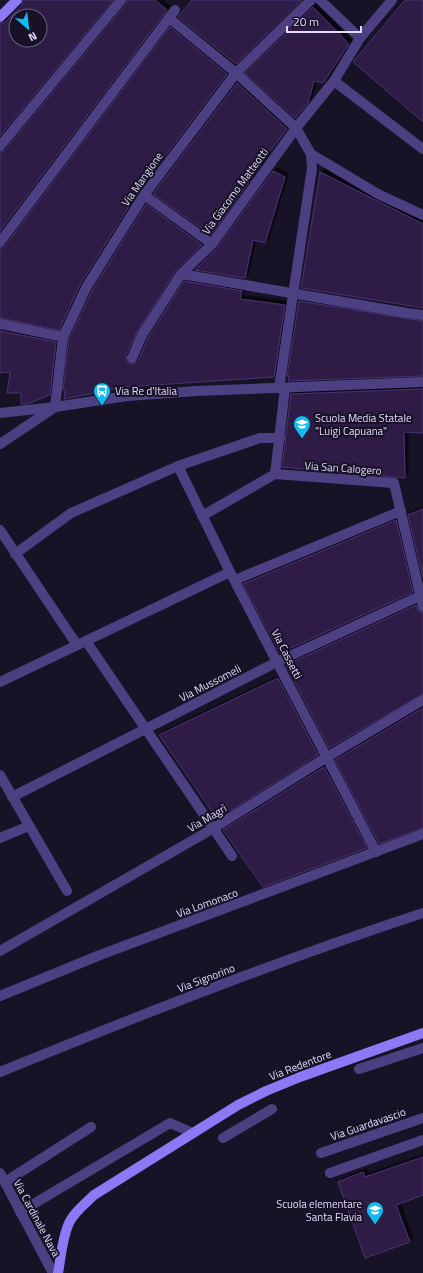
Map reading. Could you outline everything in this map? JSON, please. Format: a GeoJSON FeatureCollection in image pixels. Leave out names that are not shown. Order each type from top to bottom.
{"type":"FeatureCollection","features":[{"type":"Feature","properties":{"kind":"street"},"geometry":{"type":"LineString","coordinates":[[0,17],[17,0]]}},
{"type":"Feature","properties":{"kind":"street"},"geometry":{"type":"LineString","coordinates":[[0,146],[121,0]]}},
{"type":"Feature","properties":{"kind":"street","name":"Via Mangione"},"geometry":{"type":"LineString","coordinates":[[56,407],[63,337],[87,286],[144,195],[236,73],[311,0]]}},
{"type":"Feature","properties":{"kind":"street"},"geometry":{"type":"LineString","coordinates":[[320,0],[360,38]]}},
{"type":"Feature","properties":{"kind":"street","name":"Via Giacomo Matteotti"},"geometry":{"type":"LineString","coordinates":[[132,358],[142,335],[181,274],[212,244],[296,128],[334,81],[360,38],[392,0]]}},
{"type":"Feature","properties":{"kind":"street"},"geometry":{"type":"LineString","coordinates":[[0,242],[172,14],[296,128],[311,154],[312,168],[293,294],[282,388],[280,438],[275,474],[202,516]]}},
{"type":"Feature","properties":{"kind":"street"},"geometry":{"type":"LineString","coordinates":[[334,81],[423,149]]}},
{"type":"Feature","properties":{"kind":"street"},"geometry":{"type":"LineString","coordinates":[[311,154],[378,194],[423,215]]}},
{"type":"Feature","properties":{"kind":"street"},"geometry":{"type":"LineString","coordinates":[[144,195],[212,244]]}},
{"type":"Feature","properties":{"kind":"street"},"geometry":{"type":"LineString","coordinates":[[181,274],[423,315]]}},
{"type":"Feature","properties":{"kind":"street"},"geometry":{"type":"LineString","coordinates":[[0,324],[63,337]]}},
{"type":"Feature","properties":{"kind":"street"},"geometry":{"type":"LineString","coordinates":[[0,412],[56,407],[143,395],[197,390],[423,382]]}},
{"type":"Feature","properties":{"kind":"street"},"geometry":{"type":"LineString","coordinates":[[0,444],[56,407]]}},
{"type":"Feature","properties":{"kind":"street"},"geometry":{"type":"LineString","coordinates":[[15,554],[71,513],[178,466],[260,438],[280,438]]}},
{"type":"Feature","properties":{"kind":"street","name":"Via Cassetti"},"geometry":{"type":"LineString","coordinates":[[178,466],[202,516],[376,852]]}},
{"type":"Feature","properties":{"kind":"street","name":"Via San Calogero"},"geometry":{"type":"LineString","coordinates":[[275,474],[394,483],[423,607]]}},
{"type":"Feature","properties":{"kind":"street"},"geometry":{"type":"LineString","coordinates":[[0,682],[82,643],[233,576],[401,511]]}},
{"type":"Feature","properties":{"kind":"street"},"geometry":{"type":"LineString","coordinates":[[0,530],[15,554],[147,729],[232,856]]}},
{"type":"Feature","properties":{"kind":"street","name":"Via Mussomeli"},"geometry":{"type":"LineString","coordinates":[[12,798],[277,662],[420,596]]}},
{"type":"Feature","properties":{"kind":"street","name":"Via Magrì"},"geometry":{"type":"LineString","coordinates":[[0,951],[214,828],[327,757],[423,700]]}},
{"type":"Feature","properties":{"kind":"street"},"geometry":{"type":"LineString","coordinates":[[0,775],[3,789],[12,798],[67,891]]}},
{"type":"Feature","properties":{"kind":"street"},"geometry":{"type":"LineString","coordinates":[[0,838],[29,826]]}},
{"type":"Feature","properties":{"kind":"street","name":"Via Lomonaco"},"geometry":{"type":"LineString","coordinates":[[0,996],[100,955],[423,834]]}},
{"type":"Feature","properties":{"kind":"street","name":"Via Signorino"},"geometry":{"type":"LineString","coordinates":[[0,1072],[130,1019],[282,962],[423,913]]}},
{"type":"Feature","properties":{"kind":"street","name":"Via Redentore"},"geometry":{"type":"LineString","coordinates":[[58,1273],[64,1238],[69,1223],[79,1208],[94,1195],[238,1105],[266,1091],[300,1077],[423,1033]]}},
{"type":"Feature","properties":{"kind":"street"},"geometry":{"type":"LineString","coordinates":[[359,1069],[423,1048]]}},
{"type":"Feature","properties":{"kind":"street"},"geometry":{"type":"LineString","coordinates":[[223,1138],[272,1109]]}},
{"type":"Feature","properties":{"kind":"street","name":"Via Guardavascio"},"geometry":{"type":"LineString","coordinates":[[321,1153],[423,1118]]}},
{"type":"Feature","properties":{"kind":"street"},"geometry":{"type":"LineString","coordinates":[[20,1212],[170,1123],[193,1133]]}},
{"type":"Feature","properties":{"kind":"street"},"geometry":{"type":"LineString","coordinates":[[2,1178],[92,1127]]}},
{"type":"Feature","properties":{"kind":"street"},"geometry":{"type":"LineString","coordinates":[[330,1173],[423,1140]]}},
{"type":"Feature","properties":{"kind":"street","name":"Via Cardinale Nava"},"geometry":{"type":"LineString","coordinates":[[2,1178],[53,1273]]}},
{"type":"Feature","properties":{"kind":"building"},"geometry":{"type":"Polygon","coordinates":[[[23,0],[113,0],[0,136],[0,23],[5,22],[8,19],[8,48],[48,48],[48,8],[19,8],[22,5],[23,0]]]}},
{"type":"Feature","properties":{"kind":"building"},"geometry":{"type":"Polygon","coordinates":[[[127,0],[155,0],[167,10],[0,231],[0,152],[5,150],[126,4],[127,0]]]}},
{"type":"Feature","properties":{"kind":"building"},"geometry":{"type":"Polygon","coordinates":[[[192,0],[302,0],[236,64],[178,17],[192,0]]]}},
{"type":"Feature","properties":{"kind":"building"},"geometry":{"type":"Polygon","coordinates":[[[405,0],[423,0],[423,122],[353,62],[405,0]]]}},
{"type":"Feature","properties":{"kind":"building"},"geometry":{"type":"Polygon","coordinates":[[[313,7],[349,44],[323,83],[314,81],[308,103],[295,118],[245,73],[313,7]]]}},
{"type":"Feature","properties":{"kind":"building"},"geometry":{"type":"Polygon","coordinates":[[[170,27],[227,74],[138,192],[81,283],[59,330],[0,318],[0,248],[5,246],[170,27]]]}},
{"type":"Feature","properties":{"kind":"building"},"geometry":{"type":"Polygon","coordinates":[[[237,83],[287,129],[211,235],[153,194],[237,83]]]}},
{"type":"Feature","properties":{"kind":"building"},"geometry":{"type":"Polygon","coordinates":[[[273,171],[285,177],[265,243],[253,240],[245,278],[195,270],[217,248],[273,171]]]}},
{"type":"Feature","properties":{"kind":"building"},"geometry":{"type":"Polygon","coordinates":[[[320,172],[423,224],[423,308],[301,288],[320,172]]]}},
{"type":"Feature","properties":{"kind":"building"},"geometry":{"type":"Polygon","coordinates":[[[146,204],[202,245],[176,270],[137,332],[126,355],[127,362],[132,364],[138,361],[148,338],[184,281],[242,291],[240,299],[285,305],[274,377],[125,387],[64,399],[65,390],[63,390],[69,339],[93,289],[146,204]]]}},
{"type":"Feature","properties":{"kind":"building"},"geometry":{"type":"Polygon","coordinates":[[[299,301],[423,321],[423,376],[288,381],[289,376],[287,376],[299,301]]]}},
{"type":"Feature","properties":{"kind":"building"},"geometry":{"type":"Polygon","coordinates":[[[0,331],[56,342],[50,395],[27,404],[21,404],[21,393],[7,393],[10,372],[0,373],[0,331]]]}},
{"type":"Feature","properties":{"kind":"building","name":"Scuola Media Statale \"Luigi Capuana\""},"geometry":{"type":"Polygon","coordinates":[[[423,389],[423,433],[404,432],[405,478],[282,467],[291,394],[423,389]]]}},
{"type":"Feature","properties":{"kind":"building"},"geometry":{"type":"Polygon","coordinates":[[[423,509],[423,578],[408,515],[423,509]]]}},
{"type":"Feature","properties":{"kind":"building"},"geometry":{"type":"Polygon","coordinates":[[[396,520],[413,592],[280,653],[243,584],[396,520]]]}},
{"type":"Feature","properties":{"kind":"building"},"geometry":{"type":"Polygon","coordinates":[[[416,605],[418,611],[423,613],[423,694],[329,748],[286,665],[416,605]]]}},
{"type":"Feature","properties":{"kind":"building"},"geometry":{"type":"Polygon","coordinates":[[[278,678],[318,755],[217,819],[159,735],[278,678]]]}},
{"type":"Feature","properties":{"kind":"building"},"geometry":{"type":"Polygon","coordinates":[[[423,708],[423,828],[379,844],[335,760],[423,708]]]}},
{"type":"Feature","properties":{"kind":"building"},"geometry":{"type":"Polygon","coordinates":[[[324,767],[367,848],[263,887],[223,830],[324,767]]]}},
{"type":"Feature","properties":{"kind":"building"},"geometry":{"type":"Polygon","coordinates":[[[423,1157],[423,1195],[396,1205],[410,1242],[365,1258],[338,1182],[363,1172],[365,1177],[423,1157]]]}},
{"type":"Feature","properties":{"kind":"place","name":"Via Re d'Italia"},"geometry":{"type":"Point","coordinates":[102,406]}},
{"type":"Feature","properties":{"kind":"place","name":"Scuola Media Statale \"Luigi Capuana\""},"geometry":{"type":"Point","coordinates":[302,439]}},
{"type":"Feature","properties":{"kind":"place","name":"Scuola elementare Santa Flavia"},"geometry":{"type":"Point","coordinates":[375,1225]}}]}
